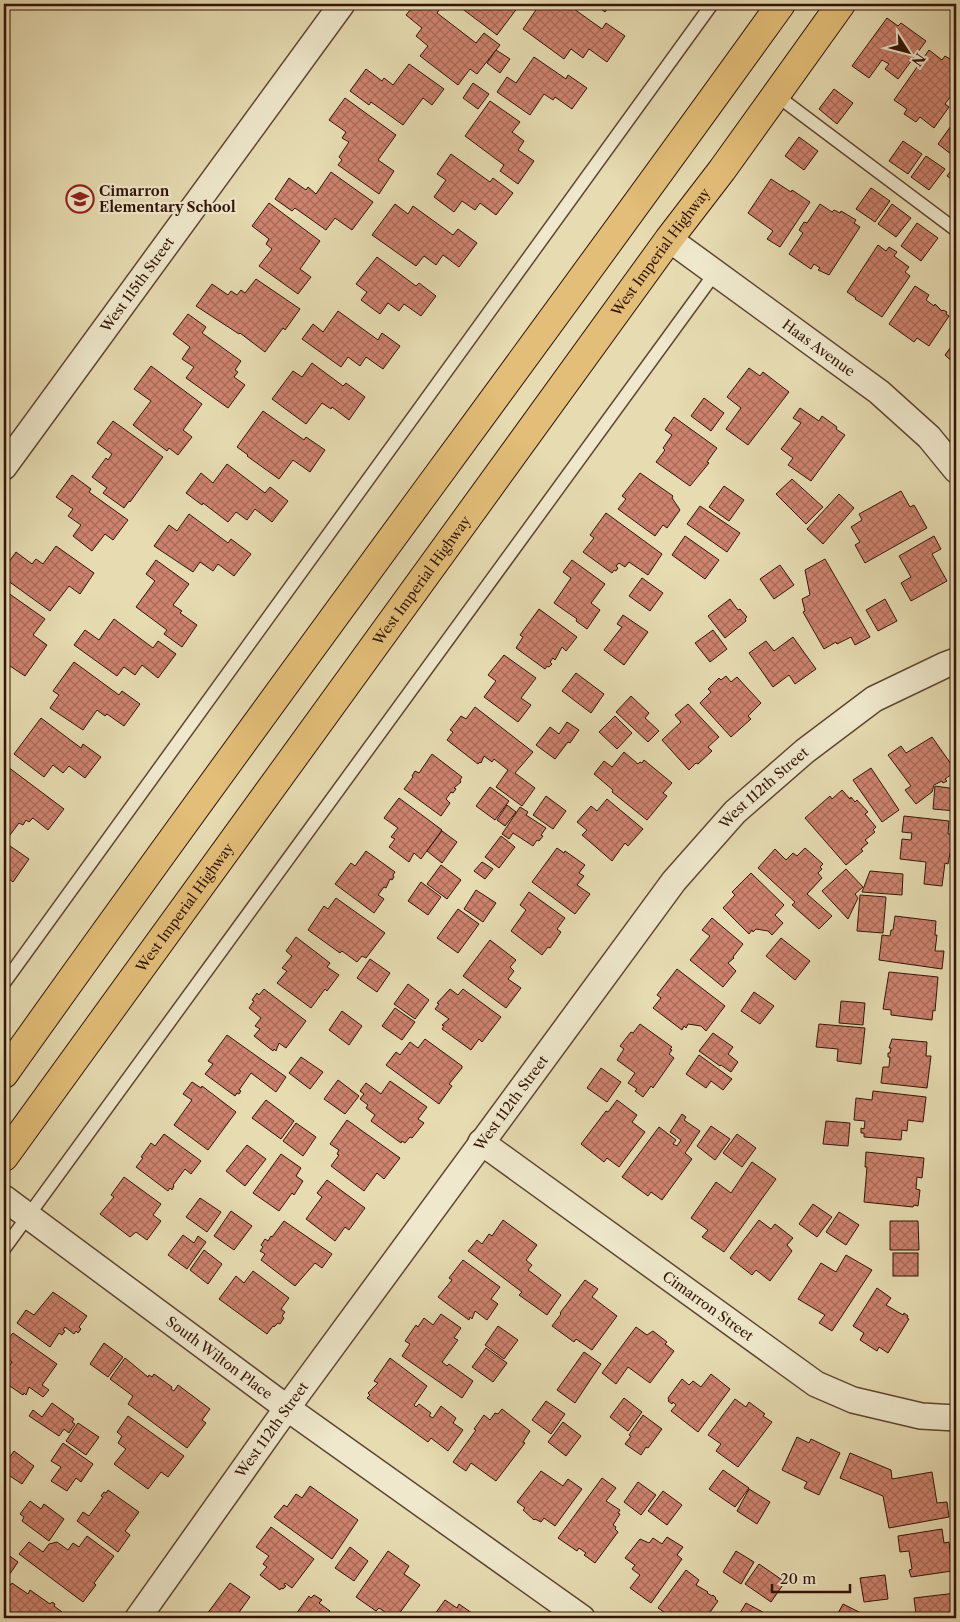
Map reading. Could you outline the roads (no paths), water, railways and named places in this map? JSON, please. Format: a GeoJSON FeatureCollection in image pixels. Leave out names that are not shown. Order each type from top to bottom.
{"type":"FeatureCollection","features":[{"type":"Feature","properties":{"kind":"main road"},"geometry":{"type":"LineString","coordinates":[[4,1074],[101,936],[630,214],[781,4]]}},
{"type":"Feature","properties":{"kind":"main road","name":"West Imperial Highway"},"geometry":{"type":"LineString","coordinates":[[4,1157],[841,4]]}},
{"type":"Feature","properties":{"kind":"street","name":"West 115th Street"},"geometry":{"type":"LineString","coordinates":[[7,455],[342,4]]}},
{"type":"Feature","properties":{"kind":"street","name":"Haas Avenue"},"geometry":{"type":"LineString","coordinates":[[669,239],[879,392],[929,437],[956,470]]}},
{"type":"Feature","properties":{"kind":"street","name":"West 112th Street"},"geometry":{"type":"LineString","coordinates":[[138,1618],[287,1408],[674,880],[735,812],[805,751],[874,699],[945,664],[956,661]]}},
{"type":"Feature","properties":{"kind":"street","name":"Cimarron Street"},"geometry":{"type":"LineString","coordinates":[[481,1142],[816,1384],[853,1400],[921,1416],[956,1418]]}},
{"type":"Feature","properties":{"kind":"street","name":"South Wilton Place"},"geometry":{"type":"LineString","coordinates":[[4,1198],[287,1408],[582,1618]]}},
{"type":"Feature","properties":{"kind":"lane"},"geometry":{"type":"LineString","coordinates":[[4,983],[712,4]]}},
{"type":"Feature","properties":{"kind":"lane"},"geometry":{"type":"LineString","coordinates":[[776,95],[956,230]]}},
{"type":"Feature","properties":{"kind":"lane"},"geometry":{"type":"LineString","coordinates":[[4,1249],[715,273]]}},
{"type":"Feature","properties":{"kind":"place","name":"Cimarron Elementary School"},"geometry":{"type":"Point","coordinates":[80,199]}}]}
